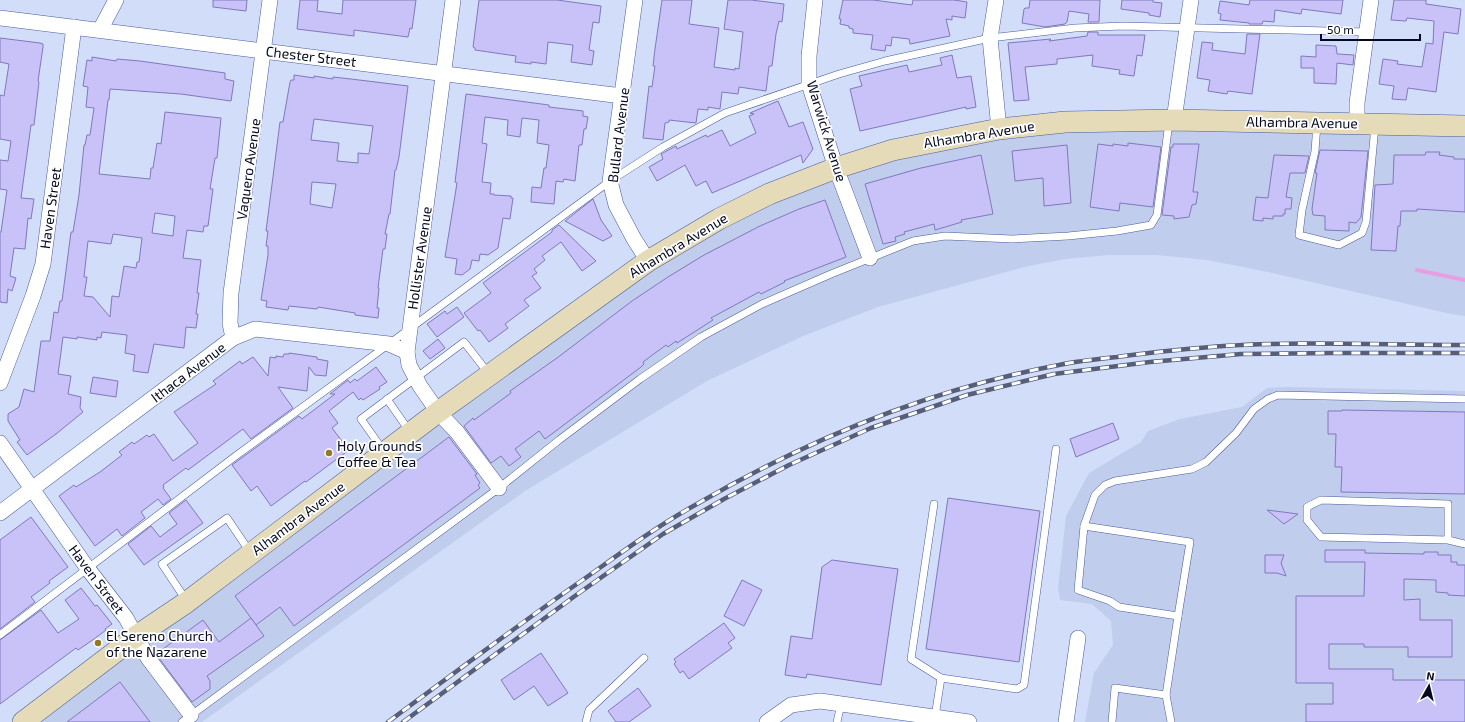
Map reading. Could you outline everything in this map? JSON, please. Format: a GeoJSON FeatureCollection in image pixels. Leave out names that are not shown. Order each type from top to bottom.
{"type":"FeatureCollection","features":[{"type":"Feature","properties":{"kind":"main road","name":"Alhambra Avenue"},"geometry":{"type":"LineString","coordinates":[[23,722],[135,637],[187,602],[438,412],[648,261],[719,219],[769,194],[836,168],[893,150],[999,129],[1065,122],[1171,120],[1465,126]]}},
{"type":"Feature","properties":{"kind":"street"},"geometry":{"type":"LineString","coordinates":[[100,30],[116,0]]}},
{"type":"Feature","properties":{"kind":"street","name":"Vaquero Avenue"},"geometry":{"type":"LineString","coordinates":[[233,338],[230,323],[231,293],[270,0]]}},
{"type":"Feature","properties":{"kind":"street","name":"Hollister Avenue"},"geometry":{"type":"LineString","coordinates":[[453,0],[407,352],[410,365],[420,386],[438,412],[457,432],[499,488]]}},
{"type":"Feature","properties":{"kind":"street","name":"Bullard Avenue"},"geometry":{"type":"LineString","coordinates":[[634,0],[610,181],[616,205],[634,239],[648,261]]}},
{"type":"Feature","properties":{"kind":"street","name":"Warwick Avenue"},"geometry":{"type":"LineString","coordinates":[[815,0],[809,56],[809,84],[836,168],[870,258]]}},
{"type":"Feature","properties":{"kind":"street"},"geometry":{"type":"LineString","coordinates":[[996,0],[990,38],[999,129]]}},
{"type":"Feature","properties":{"kind":"street"},"geometry":{"type":"LineString","coordinates":[[1171,120],[1188,27],[1191,0]]}},
{"type":"Feature","properties":{"kind":"street"},"geometry":{"type":"LineString","coordinates":[[1366,124],[1357,103],[1371,0]]}},
{"type":"Feature","properties":{"kind":"street","name":"Chester Street"},"geometry":{"type":"LineString","coordinates":[[0,18],[622,96]]}},
{"type":"Feature","properties":{"kind":"street","name":"Haven Street"},"geometry":{"type":"LineString","coordinates":[[0,383],[33,296],[42,264],[74,27]]}},
{"type":"Feature","properties":{"kind":"street","name":"Ithaca Avenue"},"geometry":{"type":"LineString","coordinates":[[0,514],[233,338],[255,328],[389,344],[407,352]]}},
{"type":"Feature","properties":{"kind":"street","name":"Haven Street"},"geometry":{"type":"LineString","coordinates":[[0,443],[88,569],[126,618],[135,637],[187,719]]}},
{"type":"Feature","properties":{"kind":"street"},"geometry":{"type":"LineString","coordinates":[[1066,722],[1078,638]]}},
{"type":"Feature","properties":{"kind":"street"},"geometry":{"type":"LineString","coordinates":[[767,722],[791,705],[820,701],[969,722]]}},
{"type":"Feature","properties":{"kind":"lane"},"geometry":{"type":"LineString","coordinates":[[0,635],[237,455],[610,181],[663,147],[725,113],[809,84],[885,61],[990,38],[1075,28],[1123,26],[1367,32]]}},
{"type":"Feature","properties":{"kind":"lane"},"geometry":{"type":"LineString","coordinates":[[187,719],[499,488],[559,440],[640,379],[701,337],[762,304],[914,241],[945,236],[1012,239],[1061,237],[1117,231],[1151,225],[1157,216],[1171,120]]}},
{"type":"Feature","properties":{"kind":"lane"},"geometry":{"type":"LineString","coordinates":[[1318,123],[1315,151],[1302,210],[1299,235],[1339,245],[1362,233],[1366,222],[1374,152],[1366,124]]}},
{"type":"Feature","properties":{"kind":"lane"},"geometry":{"type":"LineString","coordinates":[[385,452],[361,419],[415,377],[464,342],[489,375]]}},
{"type":"Feature","properties":{"kind":"lane"},"geometry":{"type":"LineString","coordinates":[[1178,616],[1119,607],[1110,600],[1078,590],[1084,526],[1095,494],[1105,485],[1115,481],[1192,469],[1206,462],[1236,433],[1254,409],[1268,399],[1278,395],[1465,399]]}},
{"type":"Feature","properties":{"kind":"lane"},"geometry":{"type":"LineString","coordinates":[[387,399],[411,433]]}},
{"type":"Feature","properties":{"kind":"lane"},"geometry":{"type":"LineString","coordinates":[[934,504],[911,659],[941,678],[1018,689],[1024,685],[1056,449]]}},
{"type":"Feature","properties":{"kind":"lane"},"geometry":{"type":"LineString","coordinates":[[1448,540],[1448,504],[1321,500],[1307,507],[1307,520],[1320,537],[1448,540],[1465,544]]}},
{"type":"Feature","properties":{"kind":"lane"},"geometry":{"type":"LineString","coordinates":[[187,602],[162,564],[226,518],[251,554]]}},
{"type":"Feature","properties":{"kind":"lane"},"geometry":{"type":"LineString","coordinates":[[1084,526],[1190,542],[1166,695],[1171,722]]}},
{"type":"Feature","properties":{"kind":"lane"},"geometry":{"type":"LineString","coordinates":[[586,722],[589,710],[644,658]]}},
{"type":"Feature","properties":{"kind":"lane"},"geometry":{"type":"LineString","coordinates":[[935,717],[941,678]]}},
{"type":"Feature","properties":{"kind":"lane"},"geometry":{"type":"LineString","coordinates":[[1112,722],[1115,688],[1166,695]]}},
{"type":"Feature","properties":{"kind":"lane"},"geometry":{"type":"LineString","coordinates":[[837,722],[841,704]]}},
{"type":"Feature","properties":{"kind":"shaded area"},"geometry":{"type":"Polygon","coordinates":[[[1060,125],[1465,129],[1465,316],[1263,271],[1207,260],[1156,255],[1109,255],[1065,259],[1024,267],[878,307],[803,336],[707,381],[525,491],[202,722],[33,722],[653,263],[755,207],[879,159],[1060,125]]]}},
{"type":"Feature","properties":{"kind":"shaded area"},"geometry":{"type":"Polygon","coordinates":[[[1288,387],[1465,391],[1465,722],[1085,722],[1094,673],[1113,645],[1111,621],[1092,604],[1060,600],[1058,588],[1066,516],[1089,473],[1141,442],[1148,431],[1180,419],[1242,407],[1267,388],[1288,387]]]}},
{"type":"Feature","properties":{"kind":"building"},"geometry":{"type":"Polygon","coordinates":[[[213,0],[247,0],[246,11],[213,7],[213,0]]]}},
{"type":"Feature","properties":{"kind":"building"},"geometry":{"type":"Polygon","coordinates":[[[300,0],[318,0],[317,11],[342,14],[343,0],[416,0],[412,29],[410,28],[408,37],[354,30],[354,36],[297,29],[300,0]]]}},
{"type":"Feature","properties":{"kind":"building"},"geometry":{"type":"Polygon","coordinates":[[[479,0],[557,0],[601,6],[599,23],[593,22],[589,50],[594,51],[592,65],[571,62],[573,45],[548,42],[546,64],[515,62],[516,56],[475,50],[473,47],[479,0]]]}},
{"type":"Feature","properties":{"kind":"building"},"geometry":{"type":"Polygon","coordinates":[[[662,0],[692,0],[689,24],[719,28],[714,67],[735,70],[735,68],[739,69],[743,32],[724,29],[728,0],[751,0],[784,4],[782,22],[779,21],[776,34],[772,66],[769,66],[766,91],[739,87],[738,94],[722,92],[720,109],[708,107],[708,110],[698,109],[696,123],[669,120],[669,122],[665,123],[663,140],[643,138],[649,86],[652,87],[655,66],[653,66],[662,0]]]}},
{"type":"Feature","properties":{"kind":"building"},"geometry":{"type":"Polygon","coordinates":[[[843,0],[873,0],[912,5],[913,0],[954,0],[967,2],[965,18],[952,16],[952,20],[946,19],[950,36],[910,44],[909,39],[892,37],[891,46],[886,45],[885,51],[871,49],[873,35],[853,33],[853,29],[849,28],[849,26],[840,24],[841,19],[839,19],[843,0]]]}},
{"type":"Feature","properties":{"kind":"building"},"geometry":{"type":"Polygon","coordinates":[[[1030,0],[1100,0],[1099,22],[1088,22],[1089,14],[1069,11],[1067,22],[1065,24],[1045,27],[1022,23],[1024,9],[1029,8],[1030,0]]]}},
{"type":"Feature","properties":{"kind":"building"},"geometry":{"type":"Polygon","coordinates":[[[1122,0],[1153,0],[1153,2],[1162,3],[1160,17],[1149,15],[1149,13],[1121,9],[1122,0]]]}},
{"type":"Feature","properties":{"kind":"building"},"geometry":{"type":"Polygon","coordinates":[[[1250,0],[1343,0],[1341,14],[1302,9],[1301,14],[1275,10],[1274,22],[1263,21],[1262,24],[1249,24],[1220,20],[1221,14],[1218,13],[1220,1],[1249,5],[1250,0]]]}},
{"type":"Feature","properties":{"kind":"building"},"geometry":{"type":"Polygon","coordinates":[[[1394,0],[1426,0],[1426,4],[1461,9],[1458,34],[1444,32],[1436,92],[1408,88],[1406,100],[1392,99],[1394,86],[1379,84],[1383,59],[1398,61],[1397,64],[1422,67],[1426,43],[1433,44],[1434,21],[1407,18],[1406,21],[1391,20],[1394,0]]]}},
{"type":"Feature","properties":{"kind":"building"},"geometry":{"type":"Polygon","coordinates":[[[1088,32],[1098,32],[1098,35],[1145,35],[1142,56],[1137,55],[1134,76],[1119,74],[1120,70],[1092,66],[1093,55],[1057,59],[1057,64],[1025,67],[1029,100],[1014,101],[1008,43],[1051,39],[1049,41],[1087,36],[1088,32]]]}},
{"type":"Feature","properties":{"kind":"building"},"geometry":{"type":"Polygon","coordinates":[[[1247,34],[1260,34],[1252,94],[1228,91],[1227,94],[1208,91],[1210,80],[1197,78],[1202,42],[1213,43],[1212,50],[1245,54],[1247,34]]]}},
{"type":"Feature","properties":{"kind":"building"},"geometry":{"type":"Polygon","coordinates":[[[0,38],[43,44],[34,125],[31,125],[21,198],[34,199],[31,219],[28,218],[25,249],[14,248],[10,276],[16,278],[12,291],[8,289],[7,303],[0,302],[0,232],[7,190],[0,189],[0,160],[8,161],[11,141],[0,139],[0,95],[4,96],[9,64],[0,62],[0,38]]]}},
{"type":"Feature","properties":{"kind":"building"},"geometry":{"type":"Polygon","coordinates":[[[1316,45],[1336,46],[1337,54],[1354,55],[1353,65],[1337,63],[1336,84],[1314,83],[1314,68],[1301,68],[1301,56],[1316,57],[1316,45]]]}},
{"type":"Feature","properties":{"kind":"building"},"geometry":{"type":"Polygon","coordinates":[[[952,55],[957,78],[971,76],[976,107],[966,109],[966,107],[860,131],[850,89],[862,86],[859,76],[907,65],[909,72],[942,65],[940,58],[952,55]]]}},
{"type":"Feature","properties":{"kind":"building"},"geometry":{"type":"Polygon","coordinates":[[[92,57],[116,61],[117,59],[140,61],[225,73],[225,79],[234,81],[231,101],[181,94],[110,89],[108,100],[99,174],[150,179],[157,143],[161,144],[165,112],[221,118],[217,158],[215,158],[210,189],[213,189],[208,226],[204,226],[203,232],[187,230],[183,258],[201,260],[197,293],[199,293],[196,328],[186,327],[184,348],[154,344],[148,373],[133,371],[135,355],[125,353],[127,335],[102,332],[101,338],[97,337],[97,340],[77,337],[77,339],[63,337],[58,374],[71,376],[68,394],[81,397],[80,408],[83,412],[27,455],[17,442],[20,440],[8,421],[8,414],[19,407],[24,389],[34,392],[41,341],[50,341],[54,312],[58,313],[60,301],[62,301],[71,232],[73,232],[79,195],[84,145],[87,135],[90,135],[94,108],[86,107],[88,87],[83,86],[87,60],[92,61],[92,57]],[[155,213],[152,233],[173,236],[175,216],[155,213]],[[113,234],[111,244],[88,241],[84,277],[87,277],[84,296],[93,297],[110,317],[112,296],[119,297],[124,266],[136,268],[137,262],[139,262],[142,238],[113,234]]]}},
{"type":"Feature","properties":{"kind":"building"},"geometry":{"type":"Polygon","coordinates":[[[294,75],[333,79],[333,77],[408,86],[399,157],[395,170],[390,214],[385,234],[387,234],[385,249],[383,249],[378,288],[378,318],[318,307],[317,309],[289,306],[288,310],[266,307],[267,301],[261,300],[268,255],[268,246],[266,246],[268,231],[266,231],[280,122],[283,122],[290,82],[291,80],[294,80],[294,75]],[[314,119],[311,140],[339,143],[337,161],[358,163],[358,153],[369,154],[373,126],[314,119]],[[312,182],[310,204],[332,208],[336,184],[312,182]]]}},
{"type":"Feature","properties":{"kind":"building"},"geometry":{"type":"Polygon","coordinates":[[[466,94],[583,111],[583,116],[588,117],[586,129],[584,129],[582,145],[579,145],[575,181],[564,179],[563,182],[556,181],[554,204],[531,202],[532,187],[541,188],[544,168],[546,168],[549,145],[537,143],[539,120],[522,118],[520,137],[507,135],[508,120],[485,117],[482,143],[487,144],[482,182],[491,183],[490,194],[511,196],[511,198],[513,198],[510,219],[503,218],[498,248],[488,255],[480,254],[479,261],[472,260],[470,269],[462,275],[455,274],[457,259],[445,257],[457,183],[455,182],[466,94]]]}},
{"type":"Feature","properties":{"kind":"building"},"geometry":{"type":"Polygon","coordinates":[[[778,101],[789,127],[803,122],[813,149],[803,163],[801,155],[712,193],[706,181],[696,186],[685,165],[657,181],[649,167],[663,159],[661,154],[676,146],[677,149],[706,135],[707,137],[722,130],[730,146],[756,133],[749,116],[754,114],[750,113],[778,101]]]}},
{"type":"Feature","properties":{"kind":"building"},"geometry":{"type":"Polygon","coordinates":[[[1128,143],[1161,147],[1153,207],[1120,203],[1119,211],[1090,207],[1098,144],[1128,146],[1128,143]]]}},
{"type":"Feature","properties":{"kind":"building"},"geometry":{"type":"Polygon","coordinates":[[[1173,144],[1199,144],[1193,192],[1198,192],[1196,204],[1192,205],[1189,217],[1174,219],[1174,216],[1162,215],[1171,147],[1173,147],[1173,144]]]}},
{"type":"Feature","properties":{"kind":"building"},"geometry":{"type":"Polygon","coordinates":[[[1067,145],[1071,203],[1044,206],[1043,178],[1015,181],[1012,151],[1067,145]]]}},
{"type":"Feature","properties":{"kind":"building"},"geometry":{"type":"Polygon","coordinates":[[[1320,150],[1368,151],[1361,217],[1356,223],[1349,222],[1349,231],[1325,230],[1325,216],[1313,215],[1312,209],[1317,173],[1315,173],[1320,150]]]}},
{"type":"Feature","properties":{"kind":"building"},"geometry":{"type":"Polygon","coordinates":[[[1426,152],[1440,152],[1439,155],[1454,157],[1454,159],[1465,159],[1465,212],[1417,209],[1417,211],[1401,211],[1396,251],[1371,250],[1375,185],[1393,184],[1394,155],[1425,155],[1426,152]]]}},
{"type":"Feature","properties":{"kind":"building"},"geometry":{"type":"Polygon","coordinates":[[[981,155],[993,214],[961,220],[962,222],[935,230],[934,224],[904,232],[905,234],[895,237],[896,241],[883,244],[865,184],[921,168],[981,155]]]}},
{"type":"Feature","properties":{"kind":"building"},"geometry":{"type":"Polygon","coordinates":[[[1274,155],[1309,156],[1305,173],[1290,173],[1286,197],[1292,198],[1291,209],[1285,209],[1285,214],[1283,214],[1283,216],[1273,216],[1273,219],[1263,218],[1263,221],[1253,220],[1256,197],[1268,198],[1274,155]]]}},
{"type":"Feature","properties":{"kind":"building"},"geometry":{"type":"Polygon","coordinates":[[[593,199],[601,220],[612,236],[603,241],[565,221],[593,199]]]}},
{"type":"Feature","properties":{"kind":"building"},"geometry":{"type":"Polygon","coordinates":[[[825,200],[846,257],[784,281],[785,282],[761,294],[759,292],[711,318],[713,320],[677,343],[676,341],[668,347],[666,345],[643,362],[644,364],[641,367],[545,439],[539,431],[515,449],[521,457],[509,466],[501,456],[491,463],[464,426],[473,418],[474,420],[511,393],[510,391],[557,358],[632,301],[668,277],[704,255],[760,226],[799,209],[825,200]]]}},
{"type":"Feature","properties":{"kind":"building"},"geometry":{"type":"Polygon","coordinates":[[[559,225],[596,261],[582,271],[561,242],[542,256],[545,260],[534,269],[537,273],[532,276],[541,288],[524,300],[529,306],[505,324],[508,328],[489,342],[464,313],[491,293],[483,283],[552,232],[552,230],[559,225]]]}},
{"type":"Feature","properties":{"kind":"building"},"geometry":{"type":"Polygon","coordinates":[[[457,307],[464,317],[437,337],[427,324],[445,311],[447,314],[457,307]]]}},
{"type":"Feature","properties":{"kind":"building"},"geometry":{"type":"Polygon","coordinates":[[[438,339],[445,348],[430,359],[423,351],[438,339]]]}},
{"type":"Feature","properties":{"kind":"building"},"geometry":{"type":"Polygon","coordinates":[[[289,353],[317,357],[317,359],[328,361],[326,376],[315,375],[309,367],[307,391],[278,387],[293,408],[251,439],[243,429],[188,470],[186,468],[163,485],[163,488],[171,499],[163,505],[158,499],[141,512],[145,518],[122,536],[117,529],[95,546],[59,496],[74,485],[76,487],[100,472],[122,455],[119,452],[132,442],[134,444],[147,435],[149,437],[154,434],[173,461],[198,443],[174,412],[216,384],[213,381],[240,361],[242,364],[253,357],[268,376],[270,357],[283,357],[284,354],[289,353]]]}},
{"type":"Feature","properties":{"kind":"building"},"geometry":{"type":"Polygon","coordinates":[[[376,367],[387,382],[379,387],[380,389],[363,400],[361,398],[359,400],[353,392],[329,411],[338,423],[332,428],[349,450],[271,506],[257,486],[251,491],[232,465],[299,416],[302,419],[335,394],[330,394],[348,380],[350,383],[355,379],[357,381],[376,367]]]}},
{"type":"Feature","properties":{"kind":"building"},"geometry":{"type":"Polygon","coordinates":[[[93,377],[118,381],[116,397],[90,393],[93,377]]]}},
{"type":"Feature","properties":{"kind":"building"},"geometry":{"type":"Polygon","coordinates":[[[1328,411],[1465,412],[1465,494],[1341,492],[1342,467],[1335,467],[1336,434],[1328,434],[1328,411]]]}},
{"type":"Feature","properties":{"kind":"building"},"geometry":{"type":"Polygon","coordinates":[[[1113,423],[1119,439],[1076,457],[1070,439],[1113,423]]]}},
{"type":"Feature","properties":{"kind":"building"},"geometry":{"type":"Polygon","coordinates":[[[449,437],[477,474],[475,475],[480,483],[478,485],[480,488],[294,626],[280,607],[256,625],[235,596],[449,437]]]}},
{"type":"Feature","properties":{"kind":"building"},"geometry":{"type":"Polygon","coordinates":[[[948,498],[1040,511],[1019,662],[926,649],[948,498]]]}},
{"type":"Feature","properties":{"kind":"building"},"geometry":{"type":"Polygon","coordinates":[[[186,500],[203,523],[144,565],[128,544],[151,526],[160,537],[177,524],[169,513],[186,500]]]}},
{"type":"Feature","properties":{"kind":"building"},"geometry":{"type":"Polygon","coordinates":[[[1267,510],[1298,514],[1284,524],[1267,510]]]}},
{"type":"Feature","properties":{"kind":"building"},"geometry":{"type":"Polygon","coordinates":[[[31,517],[68,567],[31,597],[35,602],[0,629],[0,540],[31,517]]]}},
{"type":"Feature","properties":{"kind":"building"},"geometry":{"type":"Polygon","coordinates":[[[1325,550],[1365,550],[1365,553],[1424,554],[1424,552],[1438,552],[1438,555],[1451,555],[1451,562],[1457,562],[1457,565],[1465,565],[1465,596],[1448,595],[1448,593],[1436,592],[1436,580],[1404,579],[1404,600],[1420,599],[1420,620],[1452,620],[1452,657],[1408,657],[1408,647],[1364,647],[1364,644],[1329,644],[1329,669],[1393,669],[1393,680],[1465,680],[1465,722],[1306,722],[1306,704],[1333,704],[1333,683],[1296,683],[1296,596],[1364,596],[1365,562],[1325,562],[1325,550]]]}},
{"type":"Feature","properties":{"kind":"building"},"geometry":{"type":"Polygon","coordinates":[[[1265,555],[1284,555],[1281,563],[1286,576],[1277,573],[1265,573],[1265,555]]]}},
{"type":"Feature","properties":{"kind":"building"},"geometry":{"type":"Polygon","coordinates":[[[832,560],[898,569],[881,685],[807,674],[806,678],[785,675],[791,636],[812,639],[822,567],[832,560]]]}},
{"type":"Feature","properties":{"kind":"building"},"geometry":{"type":"Polygon","coordinates":[[[742,580],[762,590],[744,626],[724,616],[742,580]]]}},
{"type":"Feature","properties":{"kind":"building"},"geometry":{"type":"Polygon","coordinates":[[[81,588],[112,624],[94,639],[78,650],[76,648],[0,704],[0,640],[41,610],[58,633],[79,619],[65,600],[81,588]]]}},
{"type":"Feature","properties":{"kind":"building"},"geometry":{"type":"Polygon","coordinates":[[[251,618],[264,636],[207,676],[210,681],[210,689],[192,702],[156,654],[203,620],[219,642],[251,618]]]}},
{"type":"Feature","properties":{"kind":"building"},"geometry":{"type":"Polygon","coordinates":[[[724,623],[735,638],[728,643],[732,648],[689,679],[683,671],[680,673],[674,664],[676,662],[674,659],[724,623]]]}},
{"type":"Feature","properties":{"kind":"building"},"geometry":{"type":"Polygon","coordinates":[[[541,653],[568,693],[548,706],[534,686],[514,700],[501,680],[541,653]]]}},
{"type":"Feature","properties":{"kind":"building"},"geometry":{"type":"Polygon","coordinates":[[[120,682],[150,722],[67,722],[120,682]]]}},
{"type":"Feature","properties":{"kind":"building"},"geometry":{"type":"Polygon","coordinates":[[[638,688],[651,706],[629,722],[616,722],[608,711],[638,688]]]}},
{"type":"Feature","properties":{"kind":"waterway"},"geometry":{"type":"LineString","coordinates":[[1417,270],[1465,280]]}},
{"type":"Feature","properties":{"kind":"railway"},"geometry":{"type":"LineString","coordinates":[[388,722],[559,596],[682,512],[739,480],[783,458],[872,419],[918,402],[1011,375],[1088,360],[1157,352],[1223,346],[1283,344],[1465,345]]}},
{"type":"Feature","properties":{"kind":"railway"},"geometry":{"type":"LineString","coordinates":[[403,722],[579,593],[663,534],[724,499],[789,465],[871,428],[967,395],[1054,374],[1150,362],[1241,354],[1465,353]]}},
{"type":"Feature","properties":{"kind":"place","name":"Holy Grounds Coffee & Tea"},"geometry":{"type":"Point","coordinates":[329,453]}},
{"type":"Feature","properties":{"kind":"place","name":"El Sereno Church of the Nazarene"},"geometry":{"type":"Point","coordinates":[98,643]}}]}
